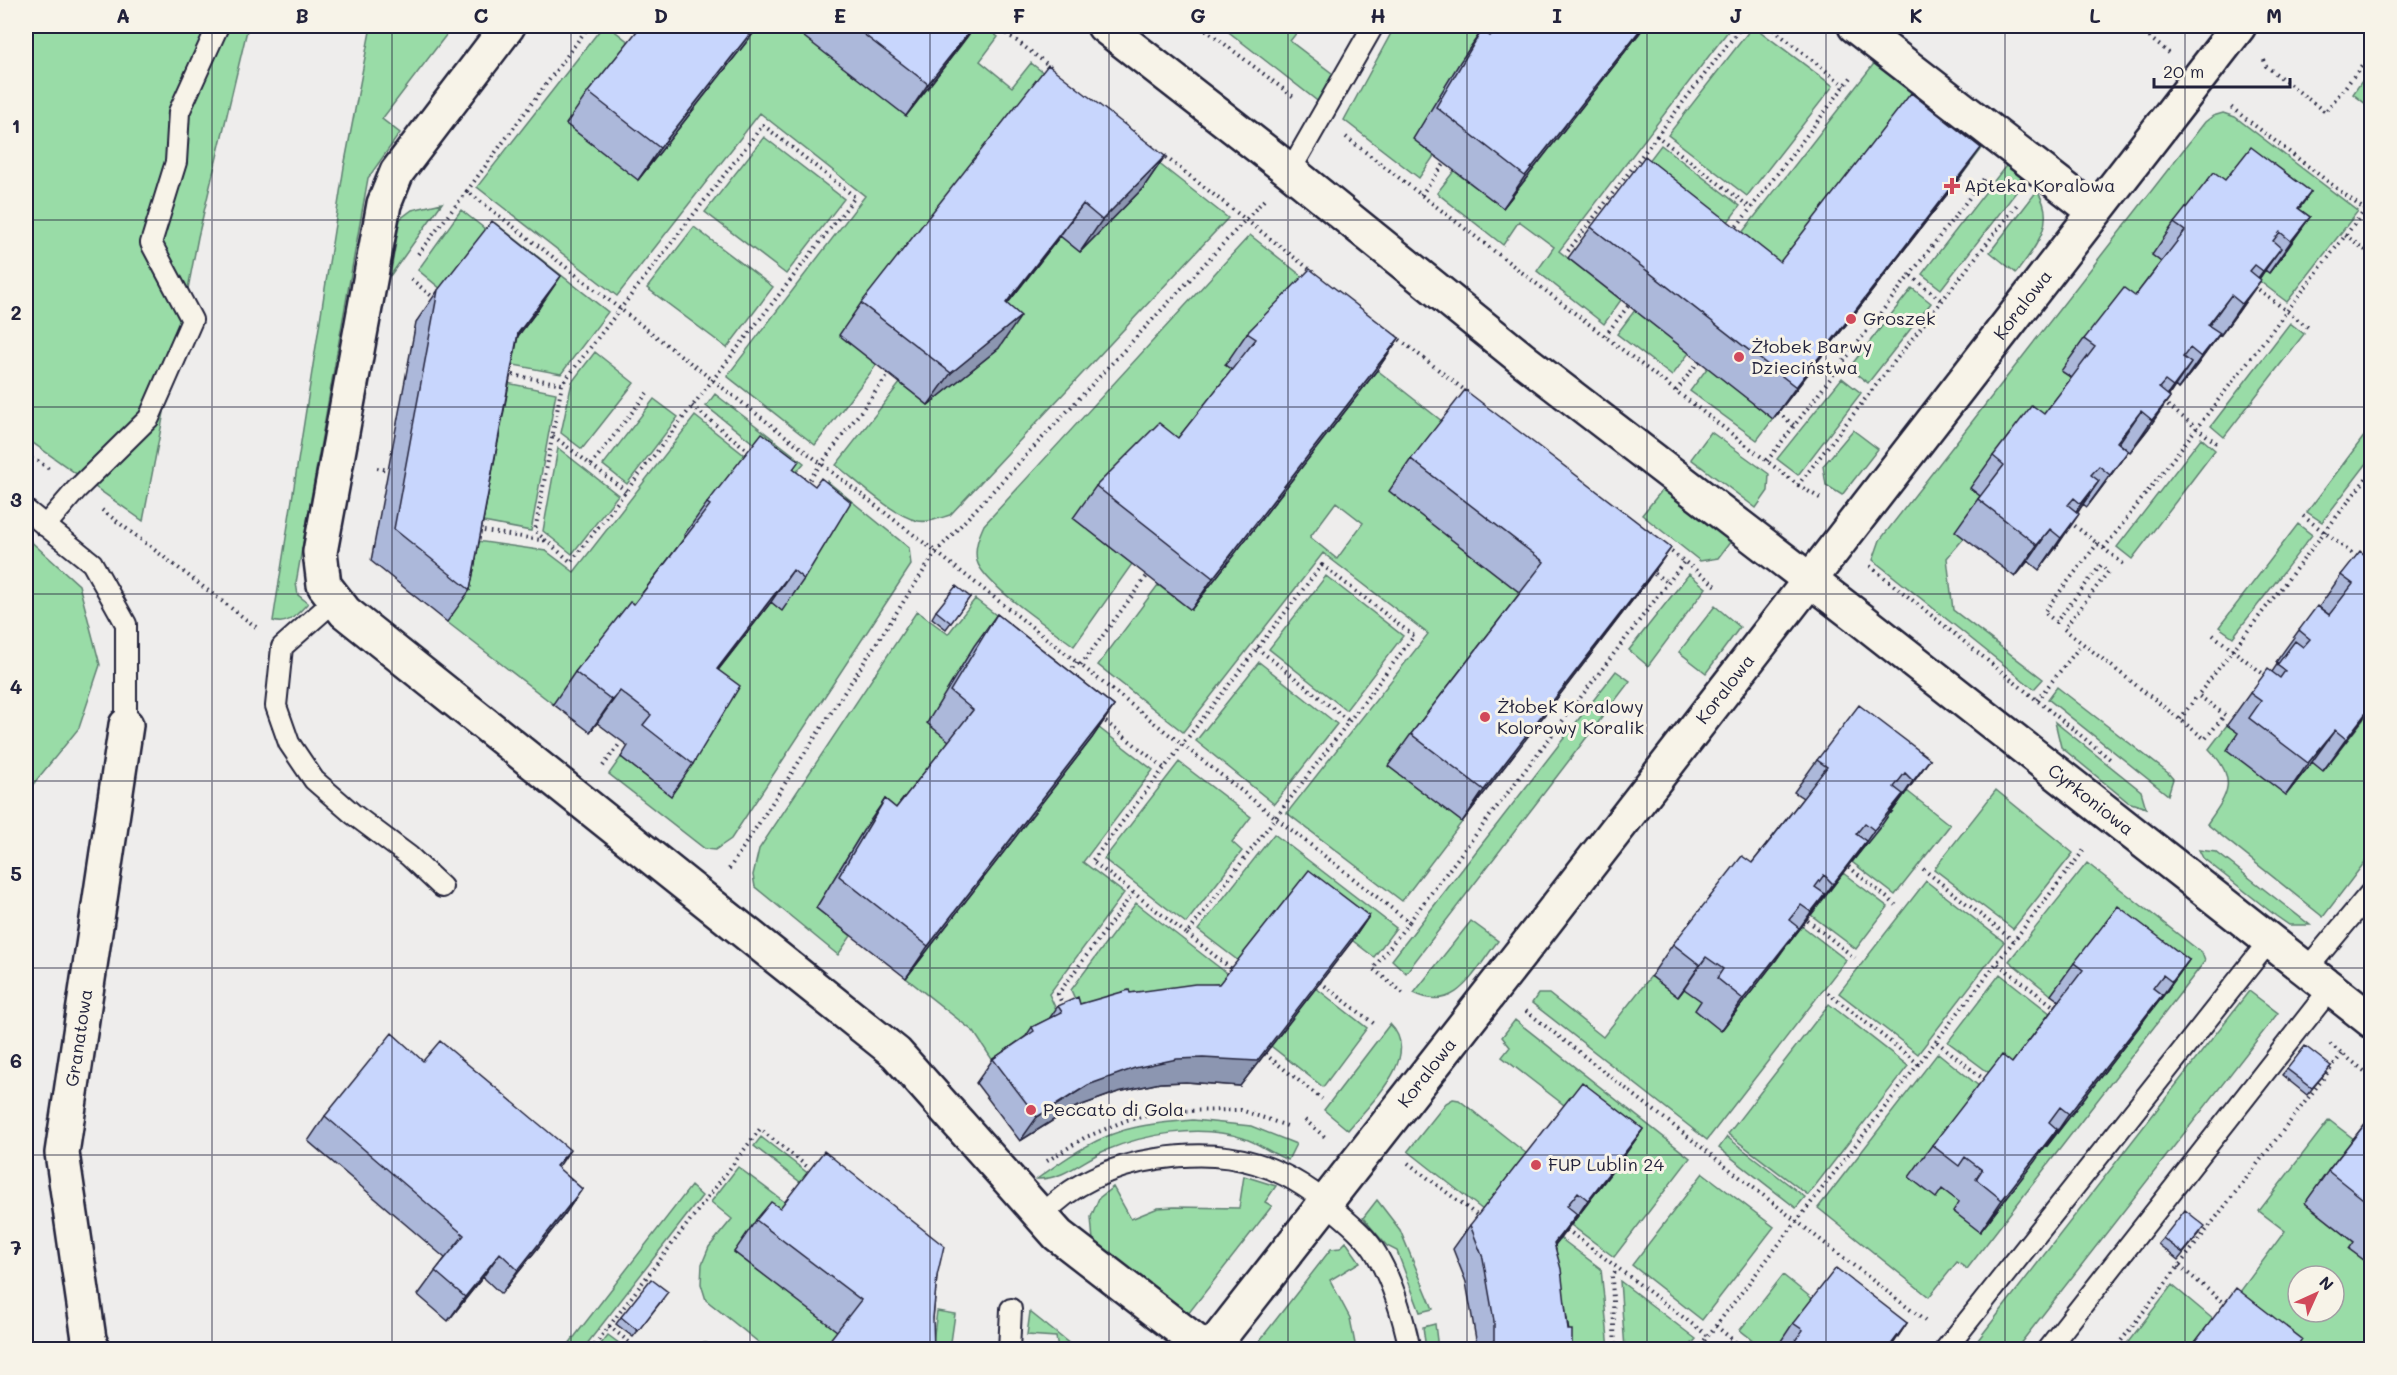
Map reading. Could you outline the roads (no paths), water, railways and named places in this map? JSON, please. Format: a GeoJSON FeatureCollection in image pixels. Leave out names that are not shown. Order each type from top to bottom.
{"type":"FeatureCollection","features":[{"type":"Feature","properties":{"kind":"street"},"geometry":{"type":"LineString","coordinates":[[508,26],[397,172],[384,204],[320,552],[324,585],[334,601],[345,612],[896,1053],[1058,1235],[1208,1350]]}},
{"type":"Feature","properties":{"kind":"street","name":"Cyrkoniowa"},"geometry":{"type":"LineString","coordinates":[[1104,26],[1290,171],[1526,362],[1810,579],[2372,1021]]}},
{"type":"Feature","properties":{"kind":"street","name":"Koralowa"},"geometry":{"type":"LineString","coordinates":[[1208,1350],[1327,1202],[2239,26]]}},
{"type":"Feature","properties":{"kind":"street"},"geometry":{"type":"LineString","coordinates":[[1866,35],[2094,211]]}},
{"type":"Feature","properties":{"kind":"street","name":"Granatowa"},"geometry":{"type":"LineString","coordinates":[[93,1350],[89,1339],[62,1153],[126,725]]}},
{"type":"Feature","properties":{"kind":"lane"},"geometry":{"type":"LineString","coordinates":[[45,526],[76,490],[149,418],[192,320],[151,243],[176,162],[179,112],[218,26]]}},
{"type":"Feature","properties":{"kind":"lane"},"geometry":{"type":"LineString","coordinates":[[1290,171],[1373,26]]}},
{"type":"Feature","properties":{"kind":"lane"},"geometry":{"type":"LineString","coordinates":[[26,510],[92,563],[126,624],[126,725]]}},
{"type":"Feature","properties":{"kind":"lane"},"geometry":{"type":"LineString","coordinates":[[334,601],[282,647],[276,706],[289,743],[314,780],[353,814],[409,856],[442,887]]}},
{"type":"Feature","properties":{"kind":"lane"},"geometry":{"type":"LineString","coordinates":[[2047,1350],[2318,979],[2372,891]]}},
{"type":"Feature","properties":{"kind":"lane"},"geometry":{"type":"LineString","coordinates":[[1946,1350],[2270,940]]}},
{"type":"Feature","properties":{"kind":"lane"},"geometry":{"type":"LineString","coordinates":[[1041,1217],[1054,1202],[1095,1177],[1135,1162],[1188,1154],[1247,1159],[1278,1170],[1327,1202],[1360,1232],[1376,1253],[1396,1295],[1410,1350]]}},
{"type":"Feature","properties":{"kind":"lane"},"geometry":{"type":"LineString","coordinates":[[1010,1350],[1011,1309]]}},
{"type":"Feature","properties":{"kind":"place","name":"Apteka Koralowa"},"geometry":{"type":"Point","coordinates":[1952,186]}},
{"type":"Feature","properties":{"kind":"place","name":"Groszek"},"geometry":{"type":"Point","coordinates":[1851,319]}},
{"type":"Feature","properties":{"kind":"place","name":"Żłobek Barwy Dzieciństwa"},"geometry":{"type":"Point","coordinates":[1739,357]}},
{"type":"Feature","properties":{"kind":"place","name":"Żłobek Koralowy Kolorowy Koralik"},"geometry":{"type":"Point","coordinates":[1485,717]}},
{"type":"Feature","properties":{"kind":"place","name":"Peccato di Gola"},"geometry":{"type":"Point","coordinates":[1031,1110]}},
{"type":"Feature","properties":{"kind":"place","name":"FUP Lublin 24"},"geometry":{"type":"Point","coordinates":[1536,1165]}}]}
